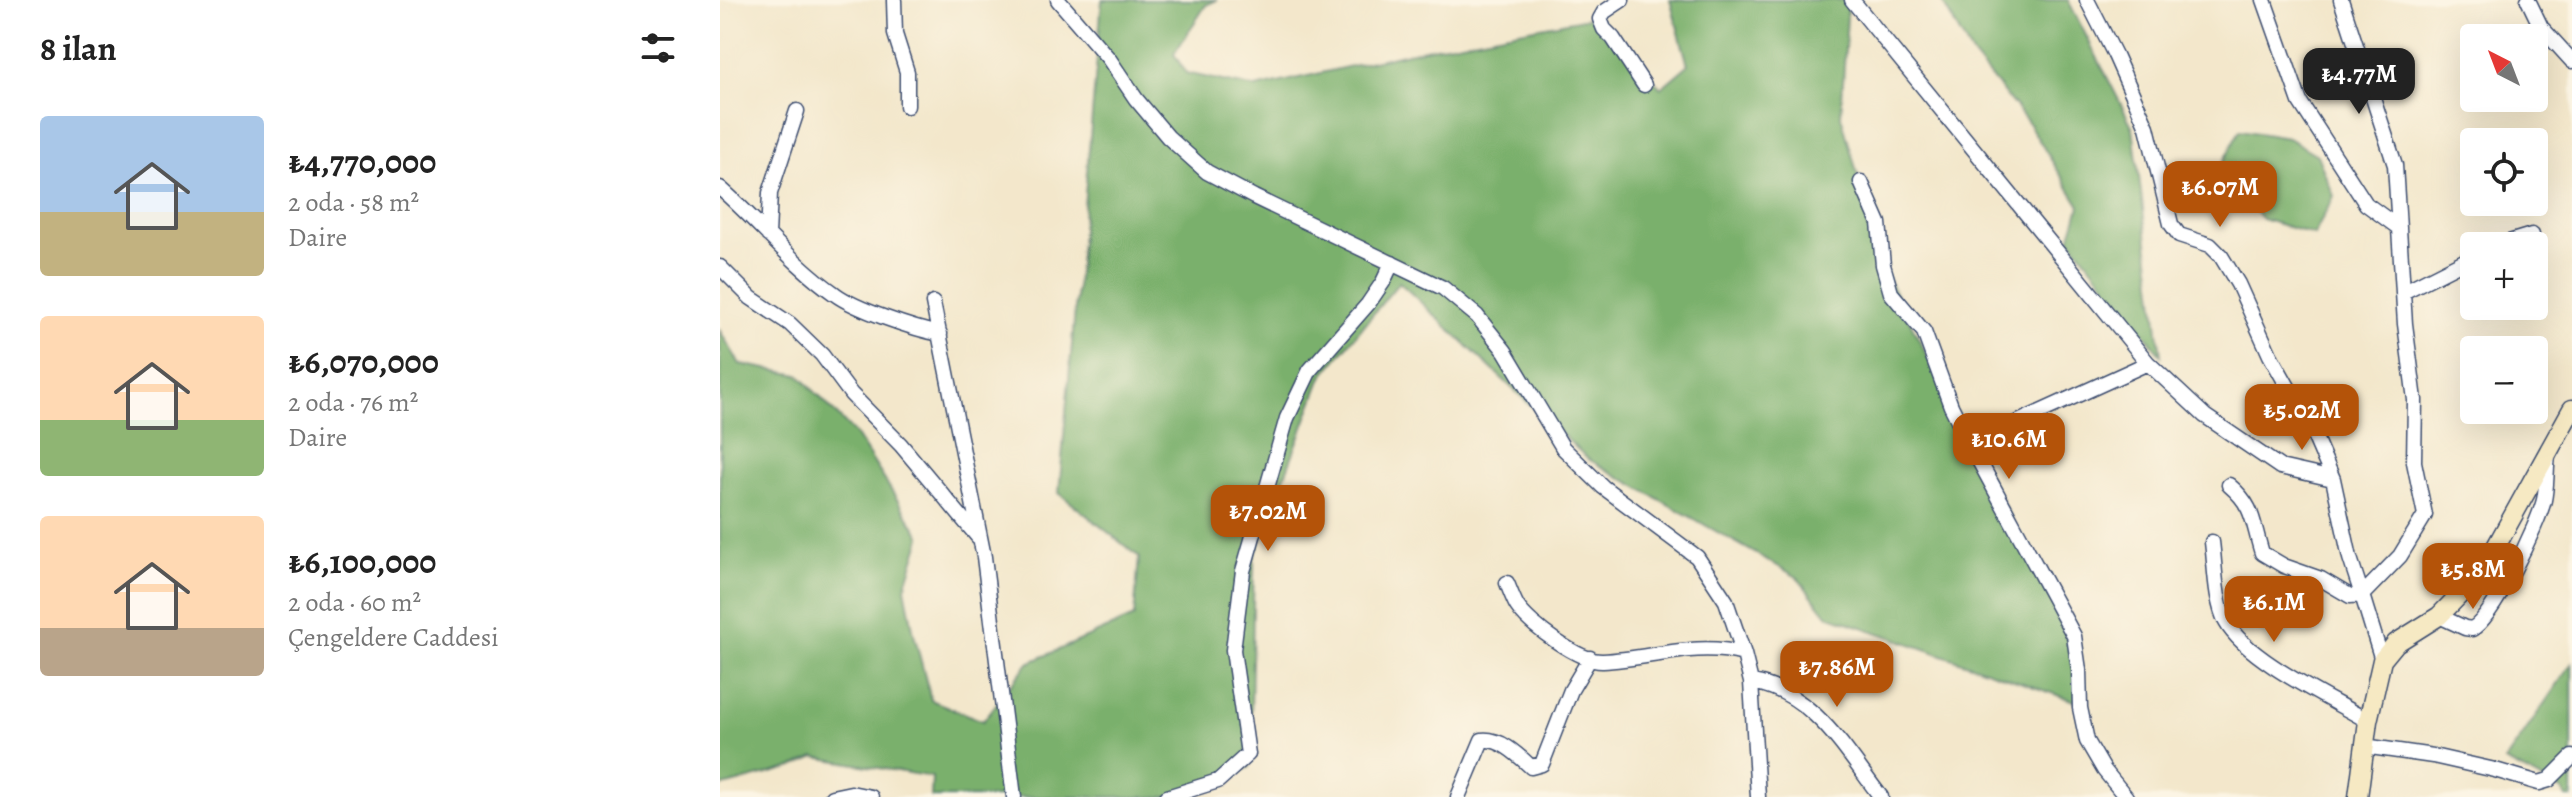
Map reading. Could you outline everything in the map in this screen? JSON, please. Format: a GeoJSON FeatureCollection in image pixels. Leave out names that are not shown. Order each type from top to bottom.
{"type":"FeatureCollection","features":[{"type":"Feature","properties":{"kind":"main road"},"geometry":{"type":"LineString","coordinates":[[2358,797],[2368,721],[2382,660],[2396,643],[2439,616],[2471,583],[2493,552],[2572,409]]}},
{"type":"Feature","properties":{"kind":"street"},"geometry":{"type":"LineString","coordinates":[[894,0],[895,34],[907,72],[907,106]]}},
{"type":"Feature","properties":{"kind":"street"},"geometry":{"type":"LineString","coordinates":[[1058,0],[1109,59],[1136,99],[1168,137],[1207,172],[1443,288],[1477,316],[1505,351],[1563,448],[1603,487],[1697,557],[1726,601],[1744,654],[1751,682],[1758,797]]}},
{"type":"Feature","properties":{"kind":"street"},"geometry":{"type":"LineString","coordinates":[[1622,0],[1604,12],[1600,19],[1644,85]]}},
{"type":"Feature","properties":{"kind":"street"},"geometry":{"type":"LineString","coordinates":[[1852,0],[2148,363],[2205,416],[2280,467],[2333,479]]}},
{"type":"Feature","properties":{"kind":"street"},"geometry":{"type":"LineString","coordinates":[[2087,0],[2147,127],[2171,224],[2179,235],[2210,245],[2221,256],[2238,284],[2270,355],[2310,426],[2333,479],[2350,558],[2382,660]]}},
{"type":"Feature","properties":{"kind":"street"},"geometry":{"type":"LineString","coordinates":[[2264,0],[2300,102],[2366,204],[2399,228]]}},
{"type":"Feature","properties":{"kind":"street"},"geometry":{"type":"LineString","coordinates":[[2229,485],[2244,498],[2262,553],[2284,566],[2321,579],[2350,596],[2362,595],[2400,556],[2425,515],[2414,462],[2415,400],[2403,292],[2395,165],[2341,0]]}},
{"type":"Feature","properties":{"kind":"street"},"geometry":{"type":"LineString","coordinates":[[2528,0],[2541,27],[2572,61]]}},
{"type":"Feature","properties":{"kind":"street"},"geometry":{"type":"LineString","coordinates":[[768,235],[770,193],[797,111]]}},
{"type":"Feature","properties":{"kind":"street"},"geometry":{"type":"LineString","coordinates":[[1861,182],[1879,223],[1883,265],[1891,293],[1924,332],[1951,406],[2074,636],[2080,708],[2087,741],[2104,770],[2126,797]]}},
{"type":"Feature","properties":{"kind":"street"},"geometry":{"type":"LineString","coordinates":[[720,188],[784,251],[842,299],[924,331],[940,334]]}},
{"type":"Feature","properties":{"kind":"street"},"geometry":{"type":"LineString","coordinates":[[1167,797],[1218,781],[1248,754],[1233,650],[1243,571],[1287,418],[1310,370],[1368,304],[1392,263]]}},
{"type":"Feature","properties":{"kind":"street"},"geometry":{"type":"LineString","coordinates":[[2403,292],[2460,263]]}},
{"type":"Feature","properties":{"kind":"street"},"geometry":{"type":"LineString","coordinates":[[720,267],[751,298],[790,324],[822,355],[851,394],[901,445],[981,540]]}},
{"type":"Feature","properties":{"kind":"street"},"geometry":{"type":"LineString","coordinates":[[933,303],[981,540],[1014,797]]}},
{"type":"Feature","properties":{"kind":"street"},"geometry":{"type":"LineString","coordinates":[[1970,444],[2148,363]]}},
{"type":"Feature","properties":{"kind":"street"},"geometry":{"type":"LineString","coordinates":[[2439,616],[2472,629],[2484,619],[2524,551],[2544,500],[2548,448]]}},
{"type":"Feature","properties":{"kind":"street"},"geometry":{"type":"LineString","coordinates":[[2212,542],[2226,622],[2255,655],[2368,721]]}},
{"type":"Feature","properties":{"kind":"street"},"geometry":{"type":"LineString","coordinates":[[1507,583],[1517,606],[1526,617],[1549,636],[1600,662],[1694,649],[1731,650],[1744,654]]}},
{"type":"Feature","properties":{"kind":"street"},"geometry":{"type":"LineString","coordinates":[[1458,797],[1482,740],[1489,739],[1511,750],[1531,767],[1542,764],[1571,690],[1590,658]]}},
{"type":"Feature","properties":{"kind":"street"},"geometry":{"type":"LineString","coordinates":[[1751,682],[1783,692],[1820,719],[1881,797]]}},
{"type":"Feature","properties":{"kind":"street"},"geometry":{"type":"LineString","coordinates":[[2364,746],[2433,756],[2539,783],[2549,780],[2572,757]]}},
{"type":"Feature","properties":{"kind":"street"},"geometry":{"type":"LineString","coordinates":[[832,797],[851,793],[871,797]]}},
{"type":"Feature","properties":{"kind":"green space"},"geometry":{"type":"Polygon","coordinates":[[[1102,0],[1217,0],[1206,5],[1174,54],[1186,73],[1256,88],[1425,49],[1593,17],[1661,88],[1688,65],[1670,0],[1848,0],[1841,116],[1886,275],[2068,631],[2080,703],[1827,615],[1797,577],[1588,459],[1399,282],[1322,377],[1254,558],[1250,767],[1179,797],[931,797],[932,777],[815,757],[793,767],[720,787],[720,331],[740,364],[799,375],[856,435],[921,537],[905,588],[931,700],[983,721],[1028,663],[1134,617],[1139,557],[1059,493],[1102,0]]]}},
{"type":"Feature","properties":{"kind":"green space"},"geometry":{"type":"Polygon","coordinates":[[[1941,0],[2068,0],[2133,128],[2161,355],[2070,239],[2080,206],[2027,121],[1973,56],[1941,0]]]}},
{"type":"Feature","properties":{"kind":"green space"},"geometry":{"type":"Polygon","coordinates":[[[2240,130],[2288,138],[2317,155],[2334,196],[2314,235],[2262,219],[2218,171],[2240,130]]]}},
{"type":"Feature","properties":{"kind":"green space"},"geometry":{"type":"Polygon","coordinates":[[[2572,663],[2572,797],[2567,797],[2562,790],[2505,761],[2572,663]]]}}]}
